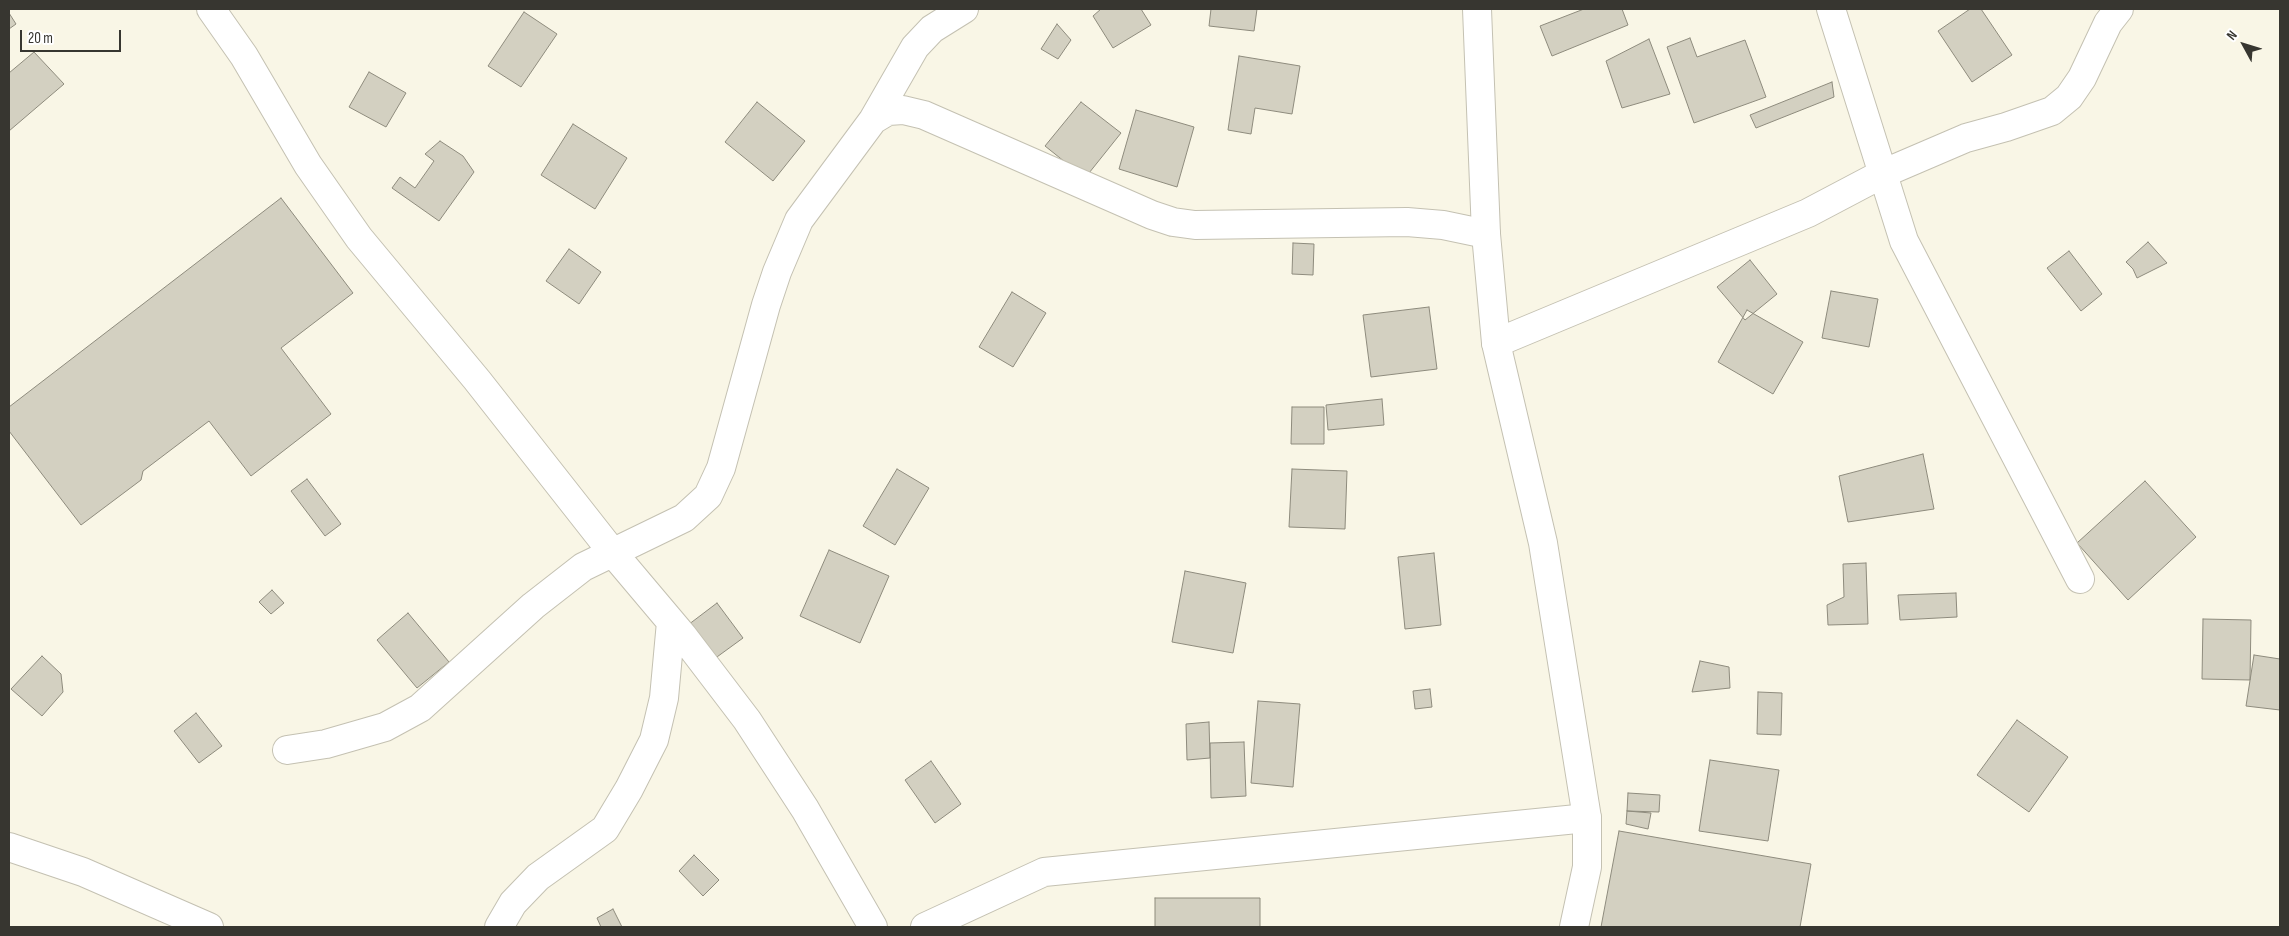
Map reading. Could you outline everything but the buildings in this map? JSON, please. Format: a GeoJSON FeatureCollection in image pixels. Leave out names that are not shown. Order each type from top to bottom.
{"type":"FeatureCollection","features":[{"type":"Feature","properties":{"kind":"street"},"geometry":{"type":"LineString","coordinates":[[211,9],[244,56],[308,165],[359,238],[477,380],[748,720],[805,809],[872,927]]}},
{"type":"Feature","properties":{"kind":"street"},"geometry":{"type":"LineString","coordinates":[[287,750],[326,744],[385,727],[420,708],[533,606],[583,568],[684,518],[708,496],[721,468],[774,280],[799,220],[873,120],[915,47],[932,29],[964,9]]}},
{"type":"Feature","properties":{"kind":"street"},"geometry":{"type":"LineString","coordinates":[[1477,9],[1486,234],[1496,343],[1543,542],[1587,818],[1587,867],[1574,927]]}},
{"type":"Feature","properties":{"kind":"street"},"geometry":{"type":"LineString","coordinates":[[1831,9],[1904,241],[2080,579]]}},
{"type":"Feature","properties":{"kind":"street"},"geometry":{"type":"LineString","coordinates":[[1496,343],[1808,213],[1882,174],[1966,138],[2052,111],[2069,97],[2082,78],[2108,23],[2119,9]]}},
{"type":"Feature","properties":{"kind":"street"},"geometry":{"type":"LineString","coordinates":[[873,120],[888,111],[903,110],[924,115],[1172,222],[1195,225],[1407,222],[1443,225],[1486,234]]}},
{"type":"Feature","properties":{"kind":"street"},"geometry":{"type":"LineString","coordinates":[[499,927],[513,902],[538,878],[605,829],[630,789],[654,740],[664,698],[671,622]]}},
{"type":"Feature","properties":{"kind":"street"},"geometry":{"type":"LineString","coordinates":[[925,927],[1044,872],[1587,818]]}},
{"type":"Feature","properties":{"kind":"street"},"geometry":{"type":"LineString","coordinates":[[9,847],[82,872],[209,927]]}}]}
